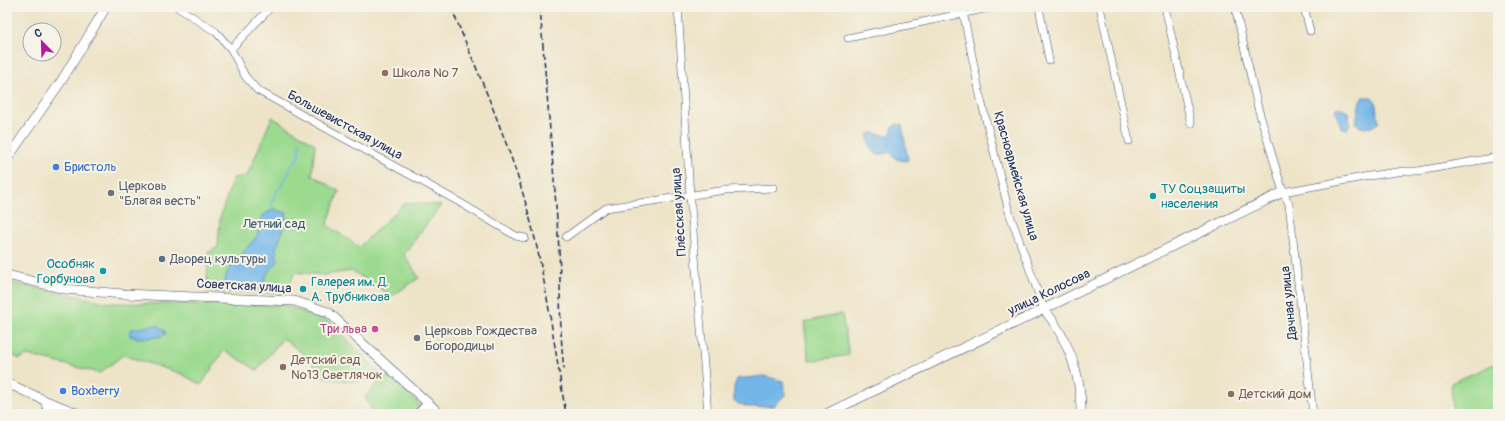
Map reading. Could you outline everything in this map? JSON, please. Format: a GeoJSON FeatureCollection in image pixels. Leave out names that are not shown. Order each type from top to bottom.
{"type":"FeatureCollection","features":[{"type":"Feature","properties":{"kind":"main road"},"geometry":{"type":"LineString","coordinates":[[7,159],[62,80],[106,7]]}},
{"type":"Feature","properties":{"kind":"main road","name":"улица Колосова"},"geometry":{"type":"LineString","coordinates":[[826,414],[1283,192]]}},
{"type":"Feature","properties":{"kind":"main road","name":"Советская улица"},"geometry":{"type":"LineString","coordinates":[[7,275],[71,290],[123,294],[294,301],[328,312],[440,414]]}},
{"type":"Feature","properties":{"kind":"main road","name":"Красноармейская улица"},"geometry":{"type":"LineString","coordinates":[[1044,309],[1064,339],[1072,361],[1079,386],[1081,414]]}},
{"type":"Feature","properties":{"kind":"main road"},"geometry":{"type":"LineString","coordinates":[[7,383],[79,414]]}},
{"type":"Feature","properties":{"kind":"main road"},"geometry":{"type":"LineString","coordinates":[[46,401],[48,414]]}},
{"type":"Feature","properties":{"kind":"street","name":"Большевистская улица"},"geometry":{"type":"LineString","coordinates":[[177,7],[216,32],[231,49],[245,76],[257,90],[459,202],[516,236],[525,238]]}},
{"type":"Feature","properties":{"kind":"street"},"geometry":{"type":"LineString","coordinates":[[231,49],[272,7]]}},
{"type":"Feature","properties":{"kind":"street","name":"Плёсская улица"},"geometry":{"type":"LineString","coordinates":[[678,7],[690,195],[708,414]]}},
{"type":"Feature","properties":{"kind":"street"},"geometry":{"type":"LineString","coordinates":[[848,38],[963,10],[993,7]]}},
{"type":"Feature","properties":{"kind":"street"},"geometry":{"type":"LineString","coordinates":[[1039,7],[1049,60]]}},
{"type":"Feature","properties":{"kind":"street"},"geometry":{"type":"LineString","coordinates":[[1100,7],[1129,141]]}},
{"type":"Feature","properties":{"kind":"street"},"geometry":{"type":"LineString","coordinates":[[1165,7],[1191,124]]}},
{"type":"Feature","properties":{"kind":"street","name":"Дачная улица"},"geometry":{"type":"LineString","coordinates":[[1235,7],[1258,108],[1283,192],[1289,204],[1313,414]]}},
{"type":"Feature","properties":{"kind":"street"},"geometry":{"type":"LineString","coordinates":[[1304,7],[1310,31]]}},
{"type":"Feature","properties":{"kind":"street","name":"Красноармейская улица"},"geometry":{"type":"LineString","coordinates":[[963,10],[981,100],[1009,212],[1044,309]]}},
{"type":"Feature","properties":{"kind":"street"},"geometry":{"type":"LineString","coordinates":[[1283,192],[1369,176],[1404,171],[1418,171],[1498,157]]}},
{"type":"Feature","properties":{"kind":"street"},"geometry":{"type":"LineString","coordinates":[[566,237],[606,208],[726,190],[774,188]]}},
{"type":"Feature","properties":{"kind":"street"},"geometry":{"type":"LineString","coordinates":[[417,414],[427,403]]}},
{"type":"Feature","properties":{"kind":"green space","name":"Летний сад"},"geometry":{"type":"Polygon","coordinates":[[[272,117],[315,144],[312,175],[339,191],[327,225],[359,247],[405,203],[441,205],[404,254],[419,278],[392,296],[352,271],[324,275],[295,272],[286,293],[207,292],[208,253],[218,247],[220,218],[233,178],[247,176],[272,117]]]}},
{"type":"Feature","properties":{"kind":"green space"},"geometry":{"type":"Polygon","coordinates":[[[1494,258],[1498,259],[1498,414],[1453,414],[1451,383],[1497,363],[1494,258]]]}},
{"type":"Feature","properties":{"kind":"green space"},"geometry":{"type":"Polygon","coordinates":[[[7,282],[111,303],[284,305],[330,322],[383,377],[354,382],[319,377],[312,361],[283,338],[257,370],[224,350],[201,385],[182,374],[123,355],[100,373],[27,355],[20,359],[7,353],[7,282]]]}},
{"type":"Feature","properties":{"kind":"green space"},"geometry":{"type":"Polygon","coordinates":[[[842,314],[849,355],[809,361],[804,322],[842,314]]]}},
{"type":"Feature","properties":{"kind":"green space"},"geometry":{"type":"Polygon","coordinates":[[[386,375],[417,402],[420,407],[414,414],[374,414],[365,397],[386,375]]]}},
{"type":"Feature","properties":{"kind":"water"},"geometry":{"type":"Polygon","coordinates":[[[1364,97],[1372,97],[1375,101],[1379,122],[1374,126],[1367,128],[1358,126],[1356,123],[1360,100],[1364,97]]]}},
{"type":"Feature","properties":{"kind":"water"},"geometry":{"type":"Polygon","coordinates":[[[1337,107],[1348,112],[1350,124],[1347,129],[1341,127],[1335,110],[1337,107]]]}},
{"type":"Feature","properties":{"kind":"water"},"geometry":{"type":"Polygon","coordinates":[[[898,124],[902,125],[908,160],[906,161],[896,159],[891,152],[877,155],[869,144],[868,135],[872,133],[888,136],[892,132],[892,127],[898,124]]]}},
{"type":"Feature","properties":{"kind":"water"},"geometry":{"type":"Polygon","coordinates":[[[273,209],[287,213],[283,231],[276,248],[278,262],[268,272],[262,288],[224,286],[227,272],[257,236],[261,217],[273,209]]]}},
{"type":"Feature","properties":{"kind":"water"},"geometry":{"type":"Polygon","coordinates":[[[157,325],[164,330],[166,334],[148,338],[130,336],[132,329],[157,325]]]}},
{"type":"Feature","properties":{"kind":"water"},"geometry":{"type":"Polygon","coordinates":[[[764,376],[783,381],[785,395],[774,406],[749,407],[734,402],[734,387],[737,379],[764,376]]]}},
{"type":"Feature","properties":{"kind":"waterway"},"geometry":{"type":"LineString","coordinates":[[273,209],[271,203],[288,174],[292,164],[296,162],[299,154],[300,141]]}},
{"type":"Feature","properties":{"kind":"railway"},"geometry":{"type":"LineString","coordinates":[[451,7],[502,131],[527,208],[545,285],[566,414]]}},
{"type":"Feature","properties":{"kind":"railway"},"geometry":{"type":"LineString","coordinates":[[540,7],[560,265],[561,339],[564,369]]}},
{"type":"Feature","properties":{"kind":"place","name":"Школа № 7"},"geometry":{"type":"Point","coordinates":[385,73]}},
{"type":"Feature","properties":{"kind":"place","name":"Бристоль"},"geometry":{"type":"Point","coordinates":[56,167]}},
{"type":"Feature","properties":{"kind":"place","name":"Церковь \"Благая весть\""},"geometry":{"type":"Point","coordinates":[111,193]}},
{"type":"Feature","properties":{"kind":"place","name":"ТУ Соцзащиты населения"},"geometry":{"type":"Point","coordinates":[1153,196]}},
{"type":"Feature","properties":{"kind":"place","name":"Дворец культуры"},"geometry":{"type":"Point","coordinates":[162,259]}},
{"type":"Feature","properties":{"kind":"place","name":"Особняк Горбунова"},"geometry":{"type":"Point","coordinates":[103,271]}},
{"type":"Feature","properties":{"kind":"place","name":"Галерея им. Д. А. Трубникова"},"geometry":{"type":"Point","coordinates":[303,289]}},
{"type":"Feature","properties":{"kind":"place","name":"Три льва"},"geometry":{"type":"Point","coordinates":[375,329]}},
{"type":"Feature","properties":{"kind":"place","name":"Церковь Рождества Богородицы"},"geometry":{"type":"Point","coordinates":[417,338]}},
{"type":"Feature","properties":{"kind":"place","name":"Детский сад №13 Светлячок"},"geometry":{"type":"Point","coordinates":[283,367]}},
{"type":"Feature","properties":{"kind":"place","name":"Boxberry"},"geometry":{"type":"Point","coordinates":[63,391]}},
{"type":"Feature","properties":{"kind":"place","name":"Детский дом"},"geometry":{"type":"Point","coordinates":[1231,394]}}]}
